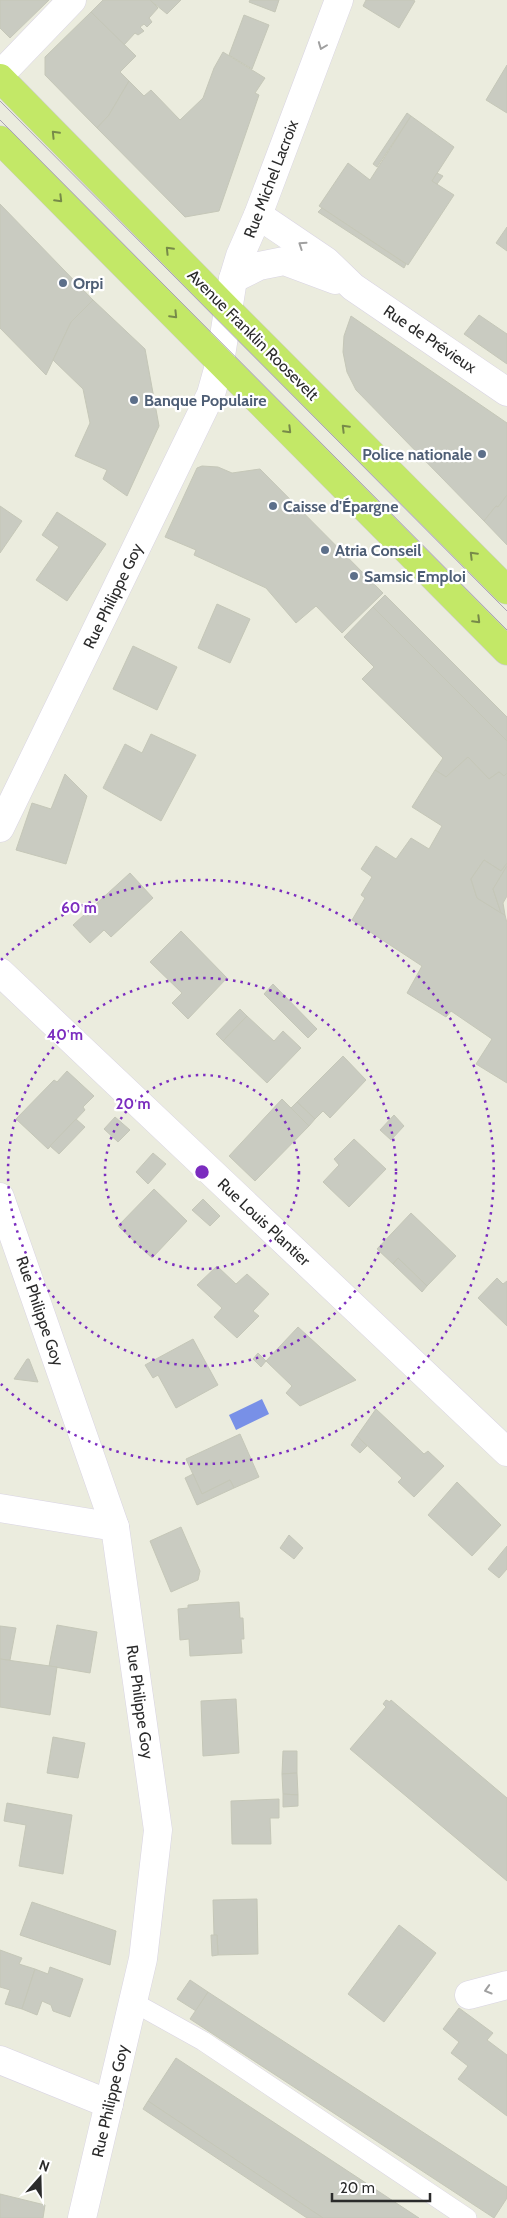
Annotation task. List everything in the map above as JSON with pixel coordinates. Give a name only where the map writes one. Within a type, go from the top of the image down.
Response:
[{"type":"main road","name":"Avenue Franklin Roosevelt","points":[[0,76],[228,310],[507,590]]},
{"type":"main road","points":[[0,140],[507,651]]},
{"type":"street","points":[[0,76],[72,0]]},
{"type":"street","name":"Rue Michel Lacroix","points":[[220,362],[233,279],[240,256],[255,223],[339,0]]},
{"type":"street","name":"Rue de Prévieux","points":[[255,223],[260,244],[268,252],[353,287]]},
{"type":"street","name":"Rue de Prévieux","points":[[255,223],[326,261],[353,287],[507,392]]},
{"type":"street","points":[[233,279],[259,266],[284,260]]},
{"type":"street","name":"Rue Philippe Goy","points":[[0,828],[212,394],[220,362]]},
{"type":"street","name":"Rue Louis Plantier","points":[[0,972],[507,1452]]},
{"type":"street","name":"Rue Philippe Goy","points":[[1,1203],[115,1527],[158,1830],[143,1959],[82,2218]]},
{"type":"street","points":[[0,1508],[115,1527]]},
{"type":"street","points":[[469,1995],[507,1984]]},
{"type":"street","points":[[0,2060],[109,2104]]},
{"type":"lane","points":[[133,2002],[203,2041],[467,2218]]},
{"type":"water","points":[[262,1399],[269,1414],[236,1430],[229,1415]]},
{"type":"building","points":[[0,0],[49,0],[10,38],[0,28]]},
{"type":"building","points":[[103,0],[150,0],[158,8],[149,18],[152,22],[147,27],[144,24],[140,27],[144,31],[138,35],[135,33],[124,45],[91,12]]},
{"type":"building","points":[[150,0],[181,0],[167,14]]},
{"type":"building","points":[[250,0],[279,0],[275,12],[249,2]]},
{"type":"building","points":[[366,0],[415,1],[399,28],[363,6]]},
{"type":"building","points":[[91,12],[136,56],[120,72],[129,81],[109,115],[97,128],[45,75],[45,57]]},
{"type":"building","points":[[244,15],[269,25],[252,69],[229,55]]},
{"type":"building","points":[[223,52],[265,78],[255,93],[259,95],[219,211],[185,217],[97,128],[109,115],[129,81],[144,96],[151,90],[180,120],[203,98],[214,68]]},
{"type":"building","points":[[507,65],[507,113],[486,100]]},
{"type":"building","points":[[407,113],[411,116],[377,167],[373,164]]},
{"type":"building","points":[[411,116],[454,147],[432,181],[454,195],[408,265],[319,206],[348,163],[370,180]]},
{"type":"building","points":[[437,173],[443,176],[437,184],[432,181]]},
{"type":"building","points":[[0,204],[93,300],[71,322],[46,375],[0,328]]},
{"type":"building","points":[[322,208],[406,264],[404,268],[318,212]]},
{"type":"building","points":[[507,227],[507,251],[496,243]]},
{"type":"building","points":[[93,300],[145,349],[159,426],[127,496],[103,479],[107,470],[75,456],[90,423],[83,389],[53,360],[71,322]]},
{"type":"building","points":[[479,315],[507,334],[507,364],[464,334]]},
{"type":"building","points":[[351,316],[507,423],[507,495],[484,521],[356,390],[347,372],[343,352],[344,336]]},
{"type":"building","points":[[202,466],[218,467],[232,473],[260,469],[383,593],[342,633],[316,606],[296,623],[266,588],[194,555],[196,550],[165,537],[197,468]]},
{"type":"building","points":[[507,495],[507,545],[484,521]]},
{"type":"building","points":[[0,506],[22,521],[0,553]]},
{"type":"building","points":[[57,512],[106,544],[67,601],[36,580],[59,547],[42,535]]},
{"type":"building","points":[[385,595],[507,717],[507,741],[373,607]]},
{"type":"building","points":[[217,604],[250,619],[230,663],[198,648]]},
{"type":"building","points":[[373,607],[507,741],[507,773],[504,776],[499,772],[489,779],[468,757],[446,777],[435,770],[443,758],[362,679],[374,667],[344,637]]},
{"type":"building","points":[[133,646],[177,667],[157,710],[113,689]]},
{"type":"building","points":[[151,734],[196,755],[161,821],[103,788],[125,744],[142,753]]},
{"type":"building","points":[[468,757],[489,779],[499,772],[504,776],[507,773],[507,863],[501,871],[484,860],[471,879],[477,898],[505,915],[507,923],[507,1083],[476,1064],[492,1039],[451,1011],[446,1017],[407,993],[422,966],[352,920],[365,898],[361,895],[372,877],[361,869],[376,846],[396,859],[411,838],[429,849],[442,826],[412,807],[435,770],[446,777]]},
{"type":"building","points":[[65,774],[87,796],[66,864],[16,850],[32,803],[51,809]]},
{"type":"building","points":[[484,860],[501,871],[507,863],[493,889],[501,913],[477,898],[471,879]]},
{"type":"building","points":[[507,866],[507,896],[503,903],[505,915],[501,913],[493,889]]},
{"type":"building","points":[[130,873],[153,898],[111,937],[104,930],[90,943],[73,925]]},
{"type":"building","points":[[181,931],[227,978],[188,1019],[172,1003],[182,993],[150,962]]},
{"type":"building","points":[[273,984],[317,1029],[308,1038],[264,994]]},
{"type":"building","points":[[240,1009],[247,1016],[223,1041],[216,1034]]},
{"type":"building","points":[[247,1016],[274,1041],[283,1031],[301,1048],[267,1083],[223,1041]]},
{"type":"building","points":[[343,1056],[366,1080],[330,1118],[323,1111],[315,1119],[297,1102]]},
{"type":"building","points":[[67,1071],[94,1096],[83,1107],[85,1110],[48,1149],[16,1119],[54,1080],[57,1082]]},
{"type":"building","points":[[282,1099],[309,1126],[255,1181],[229,1156]]},
{"type":"building","points":[[297,1102],[315,1119],[309,1126],[291,1108]]},
{"type":"building","points":[[394,1115],[404,1126],[391,1140],[380,1130]]},
{"type":"building","points":[[115,1117],[130,1130],[118,1142],[104,1129]]},
{"type":"building","points":[[76,1119],[85,1127],[59,1154],[50,1146]]},
{"type":"building","points":[[354,1139],[386,1169],[349,1207],[323,1182],[339,1165],[334,1159]]},
{"type":"building","points":[[153,1153],[166,1164],[148,1184],[136,1172]]},
{"type":"building","points":[[154,1189],[187,1221],[152,1258],[118,1226]]},
{"type":"building","points":[[203,1199],[220,1216],[210,1226],[192,1210]]},
{"type":"building","points":[[411,1213],[456,1256],[427,1286],[398,1258],[393,1264],[377,1249]]},
{"type":"building","points":[[398,1258],[427,1286],[422,1292],[393,1264]]},
{"type":"building","points":[[217,1266],[236,1284],[247,1274],[269,1294],[253,1311],[259,1316],[237,1338],[214,1317],[222,1308],[197,1285]]},
{"type":"building","points":[[497,1278],[503,1284],[507,1281],[507,1326],[478,1298]]},
{"type":"building","points":[[298,1327],[356,1380],[300,1406],[286,1393],[292,1386],[266,1361]]},
{"type":"building","points":[[193,1339],[218,1385],[176,1408],[158,1375],[153,1378],[145,1365]]},
{"type":"building","points":[[258,1353],[266,1361],[261,1367],[253,1359]]},
{"type":"building","points":[[27,1359],[29,1359],[38,1382],[14,1379]]},
{"type":"building","points":[[376,1409],[424,1454],[428,1451],[444,1466],[414,1497],[398,1482],[402,1478],[357,1436]]},
{"type":"building","points":[[240,1434],[259,1477],[234,1488],[230,1480],[202,1494],[186,1459]]},
{"type":"building","points":[[357,1436],[367,1446],[360,1453],[351,1445]]},
{"type":"building","points":[[193,1474],[202,1494],[230,1480],[234,1488],[197,1505],[185,1478]]},
{"type":"building","points":[[457,1482],[501,1525],[472,1556],[428,1515]]},
{"type":"building","points":[[181,1527],[200,1571],[198,1580],[171,1592],[150,1541]]},
{"type":"building","points":[[289,1535],[303,1548],[294,1559],[280,1548]]},
{"type":"building","points":[[507,1546],[507,1569],[499,1578],[488,1569]]},
{"type":"building","points":[[239,1602],[240,1618],[243,1618],[244,1639],[241,1639],[242,1653],[190,1656],[189,1639],[180,1640],[178,1609],[188,1608],[188,1605]]},
{"type":"building","points":[[57,1625],[97,1632],[90,1673],[49,1666]]},
{"type":"building","points":[[0,1626],[16,1628],[10,1660],[0,1659]]},
{"type":"building","points":[[0,1659],[57,1667],[50,1715],[0,1707]]},
{"type":"building","points":[[236,1699],[239,1753],[203,1756],[201,1701]]},
{"type":"building","points":[[386,1700],[390,1702],[391,1700],[507,1798],[507,1881],[350,1749],[386,1707],[383,1704]]},
{"type":"building","points":[[53,1737],[85,1743],[78,1778],[47,1773]]},
{"type":"building","points":[[283,1751],[297,1751],[297,1773],[282,1774]]},
{"type":"building","points":[[297,1773],[298,1795],[283,1794],[282,1774]]},
{"type":"building","points":[[283,1794],[298,1795],[298,1806],[283,1807]]},
{"type":"building","points":[[279,1799],[279,1818],[270,1818],[271,1844],[232,1844],[231,1801]]},
{"type":"building","points":[[7,1803],[72,1815],[63,1874],[19,1866],[26,1825],[4,1821]]},
{"type":"building","points":[[257,1899],[258,1954],[218,1955],[217,1935],[214,1935],[213,1900]]},
{"type":"building","points":[[32,1902],[116,1931],[110,1965],[20,1935]]},
{"type":"building","points":[[399,1925],[436,1953],[384,2022],[348,1994]]},
{"type":"building","points":[[211,1935],[217,1935],[218,1955],[212,1956]]},
{"type":"building","points":[[0,1950],[22,1958],[19,1964],[35,1969],[22,2009],[5,2004],[10,1990],[0,1987]]},
{"type":"building","points":[[50,1967],[83,1979],[70,2017],[53,2011],[51,2005],[42,2001],[37,2015],[22,2009],[35,1969],[48,1974]]},
{"type":"building","points":[[190,1980],[208,1992],[196,2011],[177,1999]]},
{"type":"building","points":[[208,1992],[507,2187],[507,2198],[494,2218],[190,2019]]},
{"type":"building","points":[[459,2008],[493,2033],[487,2040],[507,2055],[507,2116],[458,2079],[468,2066],[451,2053],[459,2042],[443,2029]]},
{"type":"building","points":[[176,2058],[419,2218],[323,2218],[148,2101]]},
{"type":"building","points":[[148,2101],[323,2218],[307,2218],[143,2109]]},
{"type":"building","points":[[0,2194],[45,2205],[43,2218],[0,2218]]},
{"type":"tram line","points":[[0,101],[507,611]]},
{"type":"tram line","points":[[0,120],[507,630]]},
{"type":"place","name":"Orpi","points":[[63,283]]},
{"type":"place","name":"Banque Populaire","points":[[134,400]]},
{"type":"place","name":"Police nationale","points":[[482,454]]},
{"type":"place","name":"Caisse d'Épargne","points":[[273,506]]},
{"type":"place","name":"Atria Conseil","points":[[325,550]]},
{"type":"place","name":"Samsic Emploi","points":[[354,576]]}]
